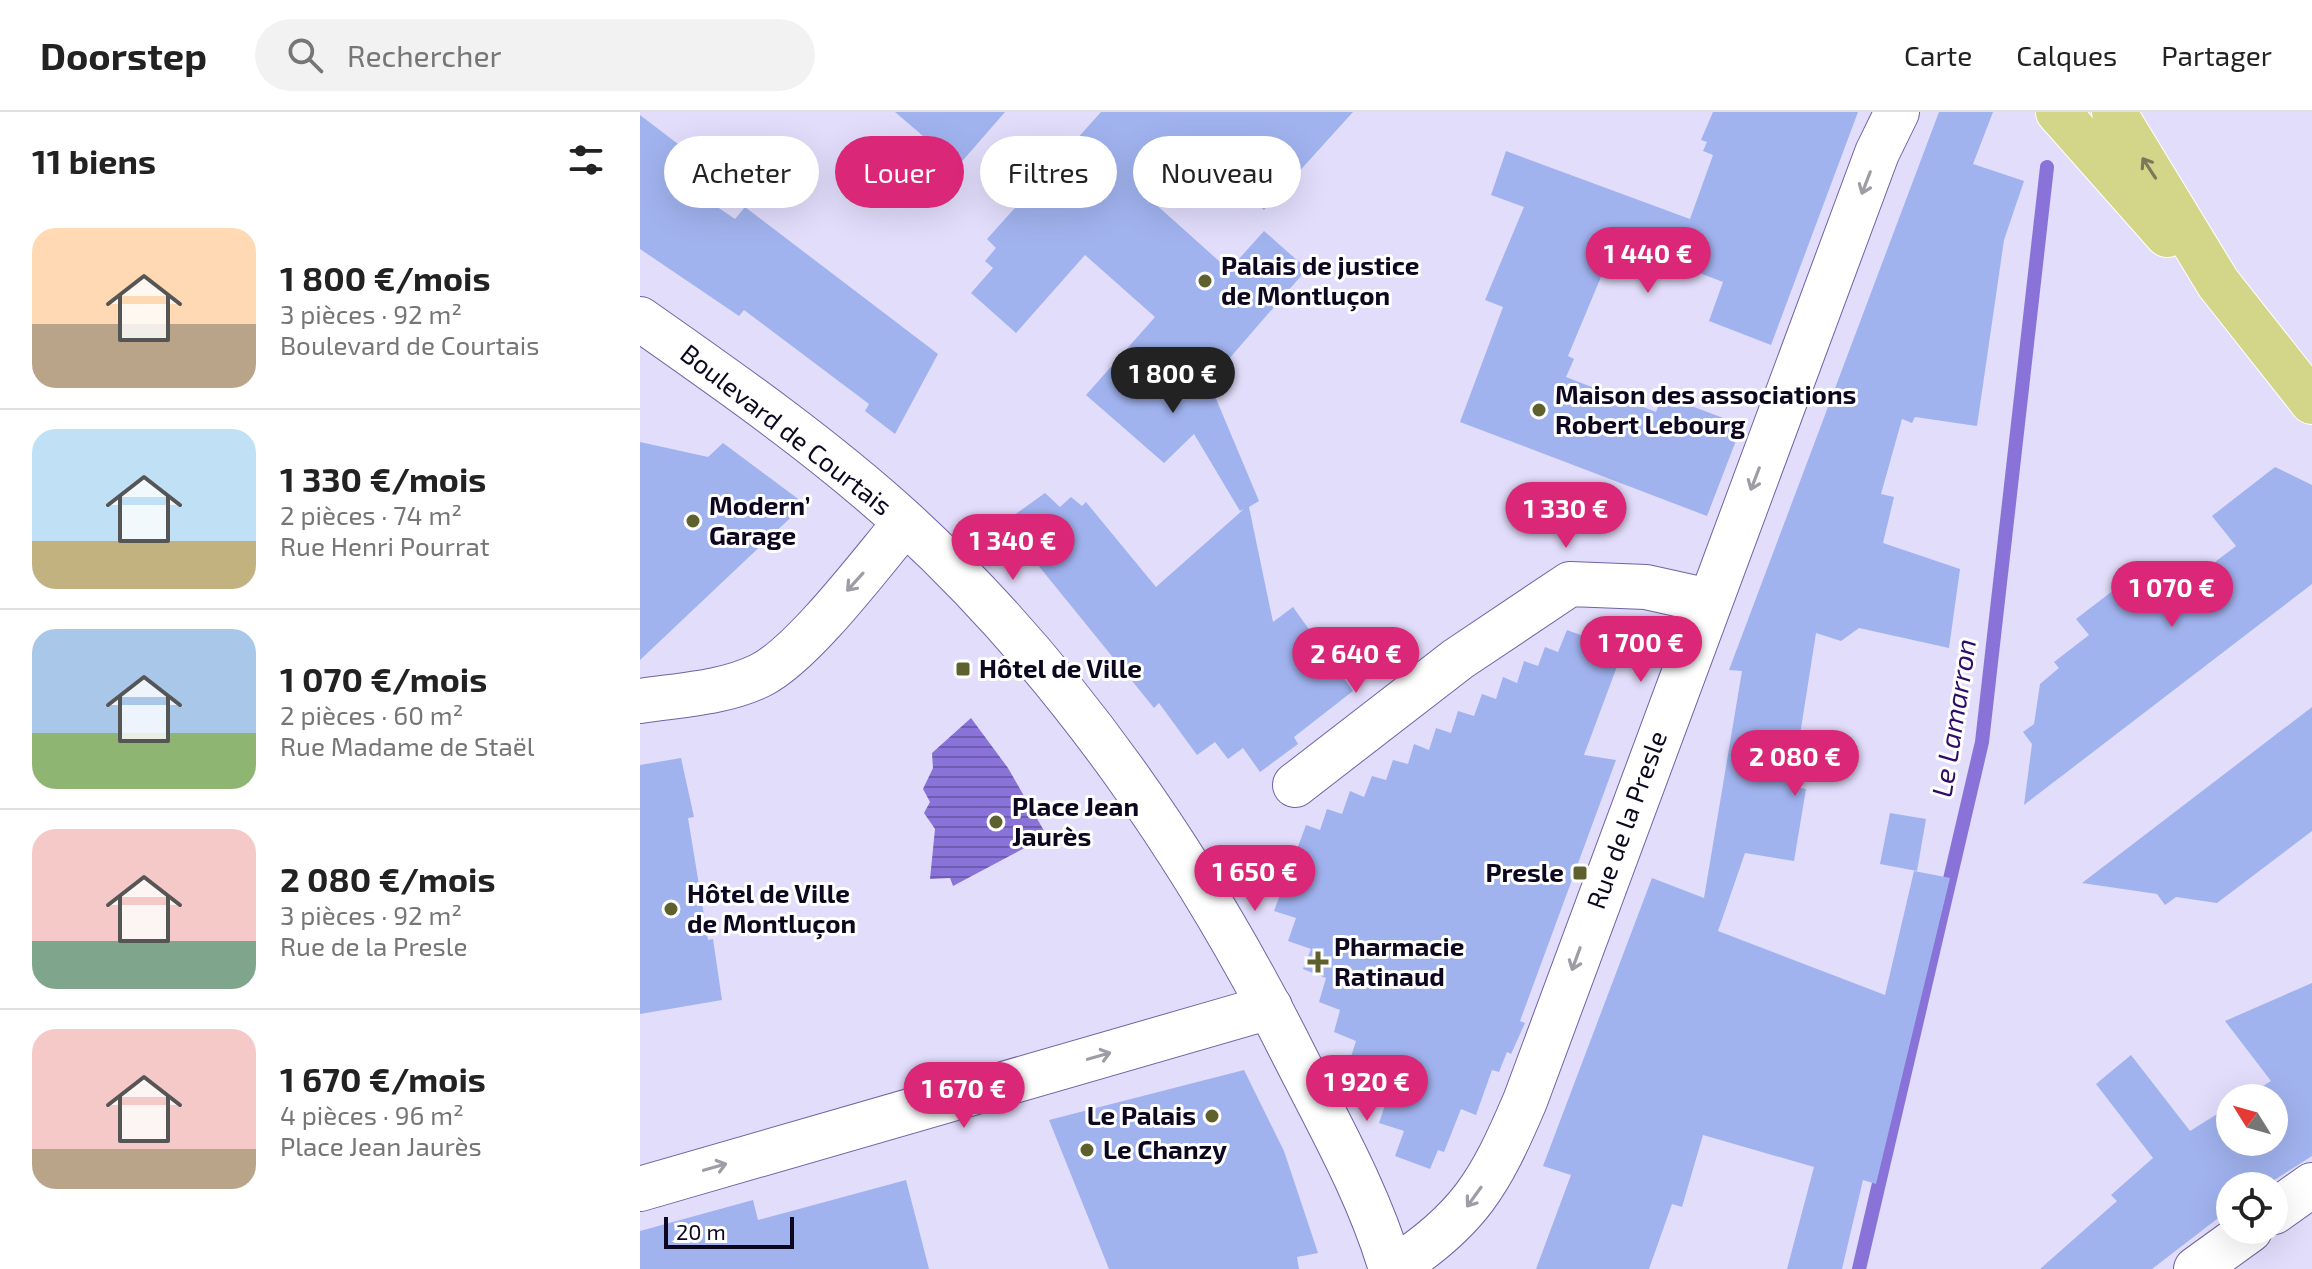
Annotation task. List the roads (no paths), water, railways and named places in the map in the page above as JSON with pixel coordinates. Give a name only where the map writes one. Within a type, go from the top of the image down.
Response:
[{"type":"main road","name":"Rue de la Presle","points":[[1392,1269],[1437,1241],[1454,1224],[1500,1159],[1525,1101],[1872,168],[1897,112]]},
{"type":"main road","points":[[2058,112],[2168,236],[2218,283]]},
{"type":"main road","points":[[2114,112],[2218,283],[2312,402]]},
{"type":"main road","name":"Boulevard de Courtais","points":[[640,319],[848,473],[905,523],[983,599],[1085,721],[1186,867],[1270,1007],[1343,1152],[1392,1269]]},
{"type":"main road","points":[[640,701],[727,687],[762,675],[791,653],[905,523]]},
{"type":"main road","points":[[1295,785],[1458,659],[1570,584],[1646,587],[1709,601]]},
{"type":"main road","points":[[640,1189],[1270,1007]]},
{"type":"main road","points":[[2288,1202],[2312,1185]]},
{"type":"main road","points":[[2196,1269],[2231,1244]]},
{"type":"waterway","name":"Le Lamarron","points":[[1859,1269],[1982,742],[2047,167]]},
{"type":"place","name":"Palais de justice de Montluçon","points":[[1205,281]]},
{"type":"place","name":"Maison des associations Robert Lebourg","points":[[1539,410]]},
{"type":"place","name":"Modern’ Garage","points":[[693,521]]},
{"type":"place","name":"Hôtel de Ville","points":[[963,669]]},
{"type":"place","name":"Place Jean Jaurès","points":[[996,822]]},
{"type":"place","name":"Presle","points":[[1580,873]]},
{"type":"place","name":"Hôtel de Ville de Montluçon","points":[[671,909]]},
{"type":"place","name":"Pharmacie Ratinaud","points":[[1318,962]]},
{"type":"place","name":"Le Palais","points":[[1212,1116]]},
{"type":"place","name":"Le Chanzy","points":[[1087,1150]]}]
